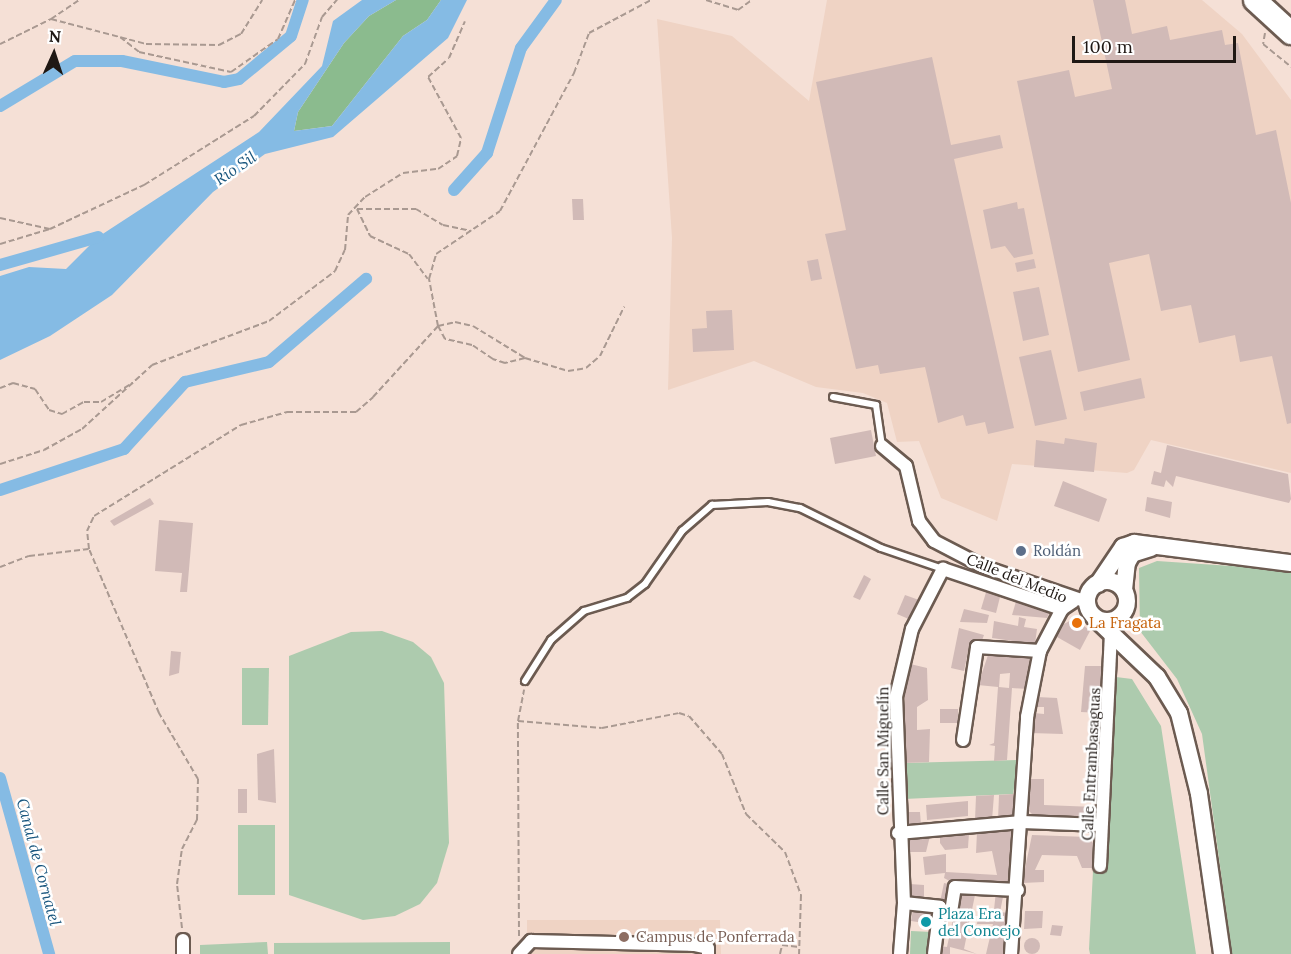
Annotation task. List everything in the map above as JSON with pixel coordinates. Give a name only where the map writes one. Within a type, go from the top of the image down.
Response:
[{"type":"highway","points":[[1254,0],[1283,25]]},
{"type":"street","name":"Calle del Medio","points":[[882,446],[906,466],[919,521],[934,541],[982,566],[1085,607],[1127,645],[1167,692],[1187,743],[1222,954]]},
{"type":"street","points":[[1085,607],[1123,547],[1161,546],[1291,563]]},
{"type":"street","points":[[1114,664],[1127,645],[1123,614],[1124,590],[1132,554],[1161,546]]},
{"type":"street","points":[[943,569],[1062,609],[1085,607],[1111,621],[1123,614]]},
{"type":"street","name":"Calle San Miguelín","points":[[904,903],[898,833],[899,670],[912,629],[943,569]]},
{"type":"street","points":[[1098,584],[1114,582],[1124,590]]},
{"type":"street","name":"Calle del Medio","points":[[1011,954],[1018,890],[1027,717],[1040,651],[1062,609]]},
{"type":"street","name":"Calle Entrambasaguas","points":[[1100,866],[1101,825],[1114,664],[1127,645]]},
{"type":"street","points":[[963,741],[977,647],[1040,651]]},
{"type":"street","points":[[898,833],[1022,822],[1101,825]]},
{"type":"street","points":[[900,954],[904,903],[951,912],[955,887],[1018,890]]},
{"type":"street","points":[[934,954],[940,911]]},
{"type":"street","points":[[183,940],[183,954]]},
{"type":"street","points":[[520,951],[531,941],[694,945],[708,948],[708,954]]},
{"type":"lane","name":"Calle del Medio","points":[[833,397],[876,405],[882,446]]},
{"type":"lane","points":[[525,681],[550,640],[584,611],[627,598],[645,584],[682,531],[712,505],[785,504],[943,569]]},
{"type":"path","points":[[0,44],[51,20],[79,0]]},
{"type":"path","points":[[51,20],[146,44],[219,45],[241,34],[262,0]]},
{"type":"path","points":[[118,36],[139,52],[231,72],[278,39],[295,0]]},
{"type":"path","points":[[0,244],[50,229],[144,184],[254,116],[305,64],[322,17],[337,0]]},
{"type":"path","points":[[525,357],[505,363],[493,360],[472,345],[445,339],[438,326],[429,279],[436,254],[500,211],[574,73],[588,33],[651,0]]},
{"type":"path","points":[[706,0],[738,10],[752,0]]},
{"type":"path","points":[[0,464],[44,450],[82,429],[152,366],[269,321],[310,292],[340,262],[348,215],[357,209],[365,197],[403,173],[438,169],[457,156],[461,138],[429,77],[449,58],[465,21]]},
{"type":"path","points":[[1283,25],[1263,44],[1291,67]]},
{"type":"path","points":[[357,209],[416,209],[443,225],[472,231]]},
{"type":"path","points":[[357,209],[370,236],[409,254],[429,279]]},
{"type":"path","points":[[0,218],[50,229]]},
{"type":"path","points":[[183,940],[177,884],[182,849],[196,820],[198,780],[159,714],[88,549],[87,531],[94,516],[241,425],[287,412],[356,412],[438,326],[455,322],[473,326],[525,357],[568,371],[586,368],[613,340],[624,307]]},
{"type":"path","points":[[0,388],[13,383],[35,389],[49,410],[62,414],[84,402],[101,402],[135,382]]},
{"type":"path","points":[[0,567],[29,556],[88,549]]},
{"type":"path","points":[[520,951],[518,721],[525,681]]},
{"type":"path","points":[[518,721],[602,728],[679,713],[689,716],[722,754],[746,814],[785,852],[801,895],[800,954]]},
{"type":"path","points":[[780,954],[782,945],[799,947]]},
{"type":"shaded area","name":"Roldán","points":[[827,0],[1202,0],[1242,34],[1291,100],[1291,473],[1151,440],[1134,470],[1127,473],[1012,464],[997,521],[941,498],[919,441],[897,442],[887,403],[863,393],[816,387],[754,361],[668,390],[672,238],[657,19],[732,36],[809,101]]},
{"type":"shaded area","name":"Campus de Ponferrada","points":[[527,920],[720,920],[721,954],[527,954]]},
{"type":"green space","points":[[396,0],[441,0],[427,20],[403,36],[332,126],[294,131],[298,112],[344,43],[369,16]]},
{"type":"green space","points":[[1157,561],[1291,570],[1291,954],[1232,954],[1202,734],[1177,679],[1140,631],[1139,568]]},
{"type":"green space","points":[[382,631],[413,642],[431,657],[444,683],[449,843],[437,883],[420,904],[395,916],[363,920],[289,895],[289,656],[351,632]]},
{"type":"green space","points":[[242,668],[269,668],[268,725],[242,725]]},
{"type":"green space","points":[[1116,677],[1132,679],[1161,726],[1196,954],[1090,954],[1093,871],[1106,870]]},
{"type":"green space","points":[[1019,760],[1013,794],[904,799],[903,763]]},
{"type":"green space","points":[[238,825],[275,825],[275,895],[238,895]]},
{"type":"green space","points":[[911,931],[932,932],[930,954],[910,954]]},
{"type":"green space","points":[[267,942],[268,954],[200,954],[200,945]]},
{"type":"green space","points":[[450,942],[450,954],[274,954],[274,943]]},
{"type":"water","name":"Río Sil","points":[[362,0],[396,0],[369,16],[344,43],[298,112],[294,131],[332,126],[403,36],[427,20],[441,0],[467,0],[448,38],[333,137],[265,154],[213,192],[112,295],[50,336],[0,360],[0,276],[29,267],[66,269],[98,237],[259,132],[322,66],[333,21]]},
{"type":"building","points":[[1093,0],[1125,0],[1132,34],[1167,26],[1170,40],[1222,30],[1225,45],[1238,43],[1256,135],[1276,130],[1291,203],[1291,423],[1287,424],[1272,356],[1240,362],[1235,335],[1199,343],[1191,305],[1161,311],[1149,254],[1109,263],[1130,360],[1078,372],[1017,81],[1069,70],[1075,97],[1112,89]]},
{"type":"building","points":[[932,57],[951,145],[1000,135],[1003,148],[954,159],[1014,428],[988,434],[985,422],[966,426],[963,415],[938,423],[925,367],[880,374],[878,365],[856,369],[825,234],[846,230],[816,82]]},
{"type":"building","points":[[572,199],[583,199],[584,220],[573,220]]},
{"type":"building","points":[[1017,202],[1018,209],[1024,208],[1033,254],[1014,258],[1005,246],[991,249],[983,210]]},
{"type":"building","points":[[818,259],[822,279],[811,281],[807,261]]},
{"type":"building","points":[[1034,259],[1036,268],[1017,272],[1015,263]]},
{"type":"building","points":[[1039,287],[1049,335],[1023,341],[1013,292]]},
{"type":"building","points":[[732,310],[734,350],[693,352],[692,329],[707,328],[706,311]]},
{"type":"building","points":[[1051,350],[1067,419],[1035,426],[1019,357]]},
{"type":"building","points":[[1141,378],[1145,398],[1084,411],[1080,392]]},
{"type":"building","points":[[871,430],[876,456],[835,464],[830,438]]},
{"type":"building","points":[[1065,438],[1097,443],[1094,472],[1034,467],[1036,440],[1064,444]]},
{"type":"building","points":[[1167,445],[1288,474],[1291,499],[1289,503],[1176,476],[1173,487],[1166,480],[1164,487],[1151,484],[1154,471],[1161,473]]},
{"type":"building","points":[[1063,481],[1107,499],[1099,522],[1054,506]]},
{"type":"building","points":[[1147,497],[1172,502],[1170,518],[1145,511]]},
{"type":"building","points":[[150,498],[154,504],[114,526],[110,521]]},
{"type":"building","points":[[159,520],[193,523],[187,592],[180,592],[182,573],[155,571]]},
{"type":"building","points":[[864,575],[871,579],[860,600],[853,597]]},
{"type":"building","points":[[987,589],[1001,593],[996,613],[981,609]]},
{"type":"building","points":[[905,595],[919,600],[911,620],[897,614]]},
{"type":"building","points":[[1017,598],[1051,609],[1047,618],[1012,615]]},
{"type":"building","points":[[964,609],[989,615],[987,623],[960,622]]},
{"type":"building","points":[[1019,617],[1026,619],[1024,627],[1037,629],[1035,644],[992,638],[994,621],[1018,626]]},
{"type":"building","points":[[1075,618],[1090,631],[1080,650],[1057,637],[1064,624]]},
{"type":"building","points":[[959,628],[984,635],[981,643],[969,647],[964,671],[951,668]]},
{"type":"building","points":[[171,651],[181,652],[179,673],[169,676]]},
{"type":"building","points":[[989,652],[1027,655],[1031,660],[1027,689],[1012,688],[1007,760],[994,761],[995,746],[989,745],[994,743],[998,687],[978,685]],"holes":[[[1010,673],[1009,688],[999,687],[1000,674]]]},
{"type":"building","points":[[906,663],[927,668],[928,700],[917,707],[917,730],[930,729],[929,762],[903,763]]},
{"type":"building","points":[[1085,666],[1104,666],[1101,713],[1081,712]]},
{"type":"building","points":[[1037,697],[1057,698],[1063,734],[1030,733],[1034,713],[1044,714],[1044,707],[1036,707]]},
{"type":"building","points":[[940,709],[958,709],[958,723],[940,723]]},
{"type":"building","points":[[274,749],[276,803],[258,800],[257,754]]},
{"type":"building","points":[[1031,779],[1044,779],[1044,805],[1095,807],[1094,813],[1089,819],[1034,816],[1029,811]]},
{"type":"building","points":[[238,789],[247,789],[247,813],[238,813]]},
{"type":"building","points":[[1013,794],[1013,819],[998,820],[999,795]]},
{"type":"building","points":[[994,795],[992,820],[975,820],[976,796]]},
{"type":"building","points":[[968,801],[968,816],[927,820],[926,805]]},
{"type":"building","points":[[903,812],[920,812],[921,826],[903,827]]},
{"type":"building","points":[[1009,829],[1014,833],[1011,884],[955,884],[944,878],[945,873],[925,875],[923,857],[946,854],[946,872],[997,875],[992,851],[976,853],[977,832]]},
{"type":"building","points":[[969,833],[968,848],[945,850],[940,843],[940,835]]},
{"type":"building","points":[[1032,835],[1088,837],[1093,843],[1092,868],[1082,868],[1077,856],[1042,855],[1035,870],[1044,870],[1044,882],[1022,883]]},
{"type":"building","points":[[930,836],[926,852],[909,852],[908,838]]},
{"type":"building","points":[[944,883],[953,885],[951,905],[940,902]]},
{"type":"building","points":[[910,884],[924,885],[924,898],[909,897]]},
{"type":"building","points":[[996,891],[1004,892],[1000,912],[1009,913],[1005,954],[986,954],[993,924],[977,924],[978,914],[993,919]]},
{"type":"building","points":[[958,895],[975,895],[964,949],[977,954],[950,947],[950,954],[939,954],[939,946],[947,947]]},
{"type":"building","points":[[913,910],[933,913],[931,924],[911,921]]},
{"type":"building","points":[[1025,911],[1043,911],[1042,928],[1024,929]]},
{"type":"building","points":[[1052,925],[1063,926],[1061,936],[1050,935]]},
{"type":"building","points":[[1032,938],[1038,940],[1040,946],[1038,952],[1032,954],[1026,952],[1024,946],[1026,940]]},
{"type":"waterway","points":[[0,106],[75,61],[122,61],[224,82],[239,79],[291,36],[303,0]]},
{"type":"waterway","name":"Canal de Cornatel","points":[[454,190],[487,153],[521,48],[556,0]]},
{"type":"waterway","points":[[0,265],[98,237]]},
{"type":"waterway","name":"Canal de Cornatel","points":[[0,490],[124,449],[185,382],[269,362],[366,279]]},
{"type":"waterway","name":"Canal de Cornatel","points":[[0,778],[49,954]]},
{"type":"place","name":"Roldán","points":[[1021,551]]},
{"type":"place","name":"La Fragata","points":[[1077,623]]},
{"type":"place","name":"Plaza Era del Concejo","points":[[926,922]]},
{"type":"place","name":"Campus de Ponferrada","points":[[624,937]]}]
